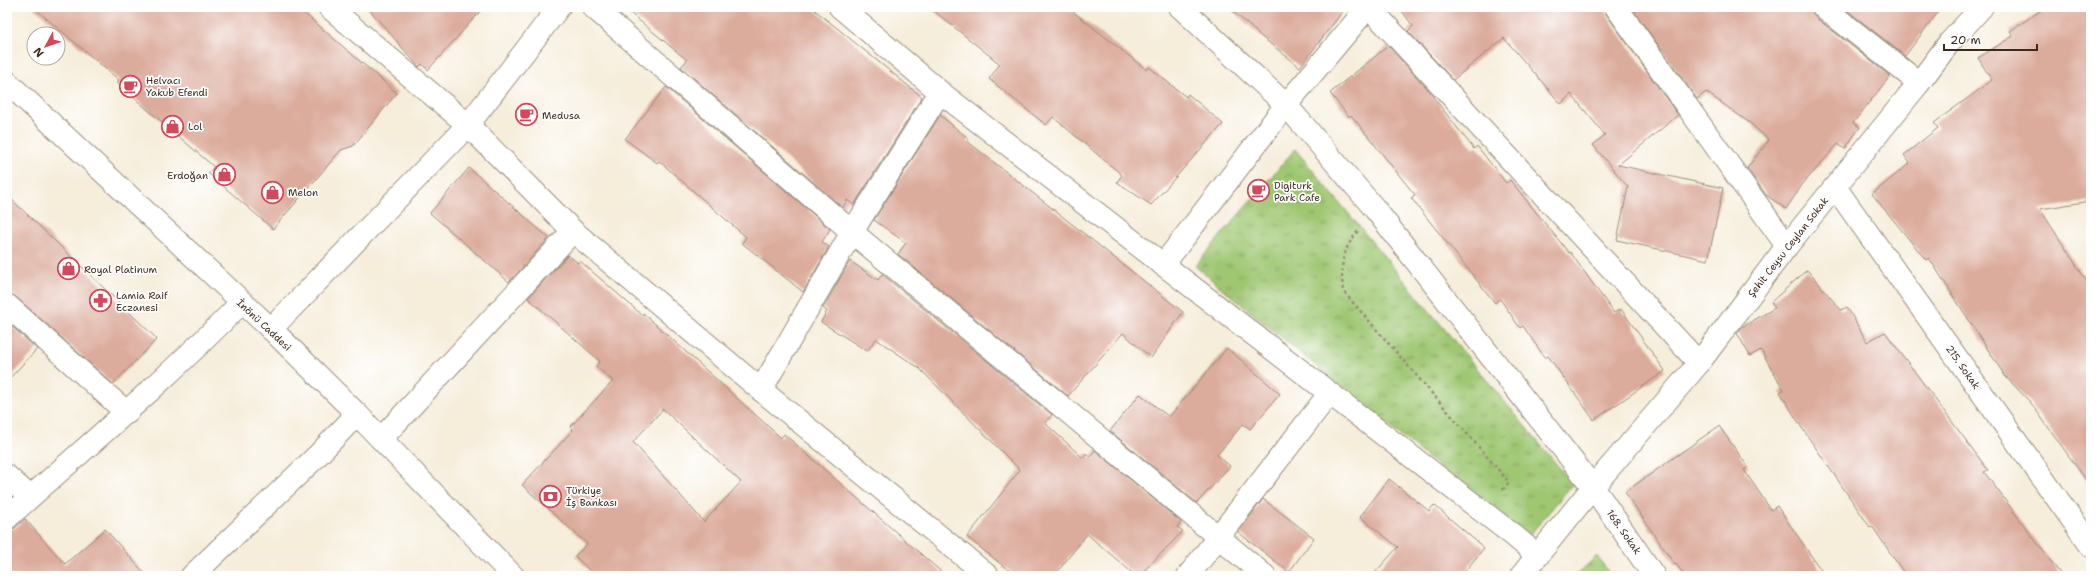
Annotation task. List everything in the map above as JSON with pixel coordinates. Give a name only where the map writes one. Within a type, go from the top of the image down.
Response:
[{"type":"street","points":[[329,7],[468,125],[573,231],[761,390],[988,576]]},
{"type":"street","points":[[271,330],[468,125],[559,7]]},
{"type":"street","points":[[594,7],[852,232],[1265,576]]},
{"type":"street","points":[[840,7],[940,92],[1538,556]]},
{"type":"street","name":"168. Sokak","points":[[1180,7],[1286,105],[1375,209],[1593,487],[1654,576]]},
{"type":"street","points":[[1163,265],[1286,105],[1369,7],[1699,363]]},
{"type":"street","points":[[1616,7],[1787,246]]},
{"type":"street","points":[[1823,7],[1919,83]]},
{"type":"street","name":"Şehit Ceysu Ceylan Sokak","points":[[1521,576],[1593,487],[1699,363],[1787,246],[1919,83],[1949,43],[1982,7]]},
{"type":"street","name":"İnönü Caddesi","points":[[7,82],[271,330],[357,414],[513,576]]},
{"type":"street","points":[[761,390],[852,232],[940,92]]},
{"type":"street","name":"215. Sokak","points":[[1835,187],[2091,546]]},
{"type":"street","points":[[381,439],[573,231]]},
{"type":"street","points":[[7,518],[127,413],[203,342],[241,303]]},
{"type":"street","points":[[7,305],[127,413]]},
{"type":"street","points":[[1188,576],[1329,394]]},
{"type":"street","points":[[192,576],[317,456],[357,414]]},
{"type":"street","points":[[7,476],[30,497]]},
{"type":"path","points":[[1375,209],[1348,243],[1341,263],[1343,291],[1509,482],[1484,513]]},
{"type":"green space","points":[[1295,149],[1573,484],[1526,539],[1195,266]]},
{"type":"green space","points":[[1597,556],[1611,576],[1575,576]]},
{"type":"building","points":[[33,7],[297,7],[397,93],[353,146],[341,150],[273,229],[208,173],[214,167],[117,83],[119,80],[66,35],[66,26],[55,26]]},
{"type":"building","points":[[367,7],[484,7],[428,70],[422,64],[419,67]]},
{"type":"building","points":[[623,7],[811,7],[922,97],[854,205],[847,200],[843,208],[681,67],[687,60]]},
{"type":"building","points":[[929,7],[1067,7],[1147,70],[1149,67],[1186,97],[1188,94],[1223,124],[1151,205],[1117,182],[1122,175],[1053,117],[1046,125],[989,79],[1000,64]]},
{"type":"building","points":[[1228,7],[1346,7],[1300,67],[1263,38]]},
{"type":"building","points":[[1399,7],[1604,7],[1606,14],[1678,115],[1618,165],[1723,188],[1708,260],[1617,240],[1628,187],[1593,145],[1605,135],[1571,94],[1561,104],[1504,38],[1453,80],[1408,31],[1413,26]]},
{"type":"building","points":[[1631,7],[1811,7],[1815,17],[1890,76],[1853,123],[1860,127],[1845,149],[1838,144],[1802,185],[1786,209],[1766,195],[1747,168],[1769,140],[1750,123],[1706,92],[1697,99]]},
{"type":"building","points":[[1843,7],[1942,7],[1905,56]]},
{"type":"building","points":[[2046,7],[2091,7],[2091,201],[2040,209],[2091,288],[2091,487],[2031,403],[2005,376],[1929,258],[1926,260],[1872,194],[1910,163],[1904,155],[1938,128],[1934,123],[1992,80],[1978,58],[2013,36],[2010,31]]},
{"type":"building","points":[[1388,46],[1434,96],[1433,97],[1474,149],[1477,146],[1506,183],[1510,180],[1569,253],[1570,252],[1614,313],[1621,309],[1665,371],[1594,420],[1548,356],[1545,358],[1523,326],[1520,328],[1500,299],[1495,303],[1411,198],[1415,195],[1351,115],[1349,117],[1330,93]]},
{"type":"building","points":[[666,87],[830,229],[822,242],[829,247],[803,292],[742,243],[746,237],[659,161],[657,163],[625,139]]},
{"type":"building","points":[[940,115],[969,139],[967,141],[1183,312],[1151,358],[1123,333],[1068,396],[898,254],[906,243],[874,220]]},
{"type":"building","points":[[469,168],[549,238],[509,282],[430,213]]},
{"type":"building","points":[[7,195],[157,339],[113,384],[15,296],[7,293]]},
{"type":"building","points":[[568,255],[578,263],[580,261],[642,315],[643,313],[781,438],[784,434],[946,576],[595,576],[575,556],[587,544],[522,485],[573,430],[570,427],[613,381],[596,366],[600,361],[528,298]],"holes":[[[663,409],[741,482],[704,522],[633,442]]]},
{"type":"building","points":[[850,261],[878,280],[882,274],[1052,415],[1045,423],[1083,458],[1086,453],[1090,457],[1095,450],[1181,522],[1177,527],[1183,531],[1139,576],[1136,576],[1087,534],[1054,576],[1016,576],[967,537],[1020,470],[919,368],[876,339],[867,351],[821,322],[827,311],[823,308]]},
{"type":"building","points":[[1807,270],[1841,310],[1847,307],[1867,342],[1885,332],[1988,470],[1984,472],[2062,576],[1906,576],[1872,526],[1870,527],[1800,425],[1780,392],[1784,390],[1761,350],[1750,356],[1737,333],[1742,327],[1775,308],[1771,302]]},
{"type":"building","points":[[7,322],[37,349],[7,381]]},
{"type":"building","points":[[1227,348],[1280,394],[1250,429],[1243,424],[1217,455],[1230,466],[1197,503],[1110,431],[1140,394],[1169,417]]},
{"type":"building","points":[[1719,426],[1748,467],[1744,470],[1771,510],[1777,506],[1825,576],[1685,576],[1676,564],[1675,565],[1625,492]]},
{"type":"building","points":[[1389,479],[1429,511],[1434,505],[1484,548],[1461,576],[1372,576],[1398,547],[1360,517]]},
{"type":"building","points":[[1263,499],[1314,538],[1289,572],[1238,532]]},
{"type":"building","points":[[25,519],[65,564],[105,529],[147,576],[7,576],[7,530],[15,528]]},
{"type":"place","name":"Helvacı Yakub Efendi","points":[[131,86]]},
{"type":"place","name":"Medusa","points":[[526,115]]},
{"type":"place","name":"Lol","points":[[173,126]]},
{"type":"place","name":"Erdoğan","points":[[224,175]]},
{"type":"place","name":"Digiturk Park Cafe","points":[[1258,191]]},
{"type":"place","name":"Melon","points":[[272,192]]},
{"type":"place","name":"Royal Platinum","points":[[68,269]]},
{"type":"place","name":"Lamia Raif Eczanesi","points":[[101,301]]},
{"type":"place","name":"Türkiye İş Bankası","points":[[550,496]]}]
